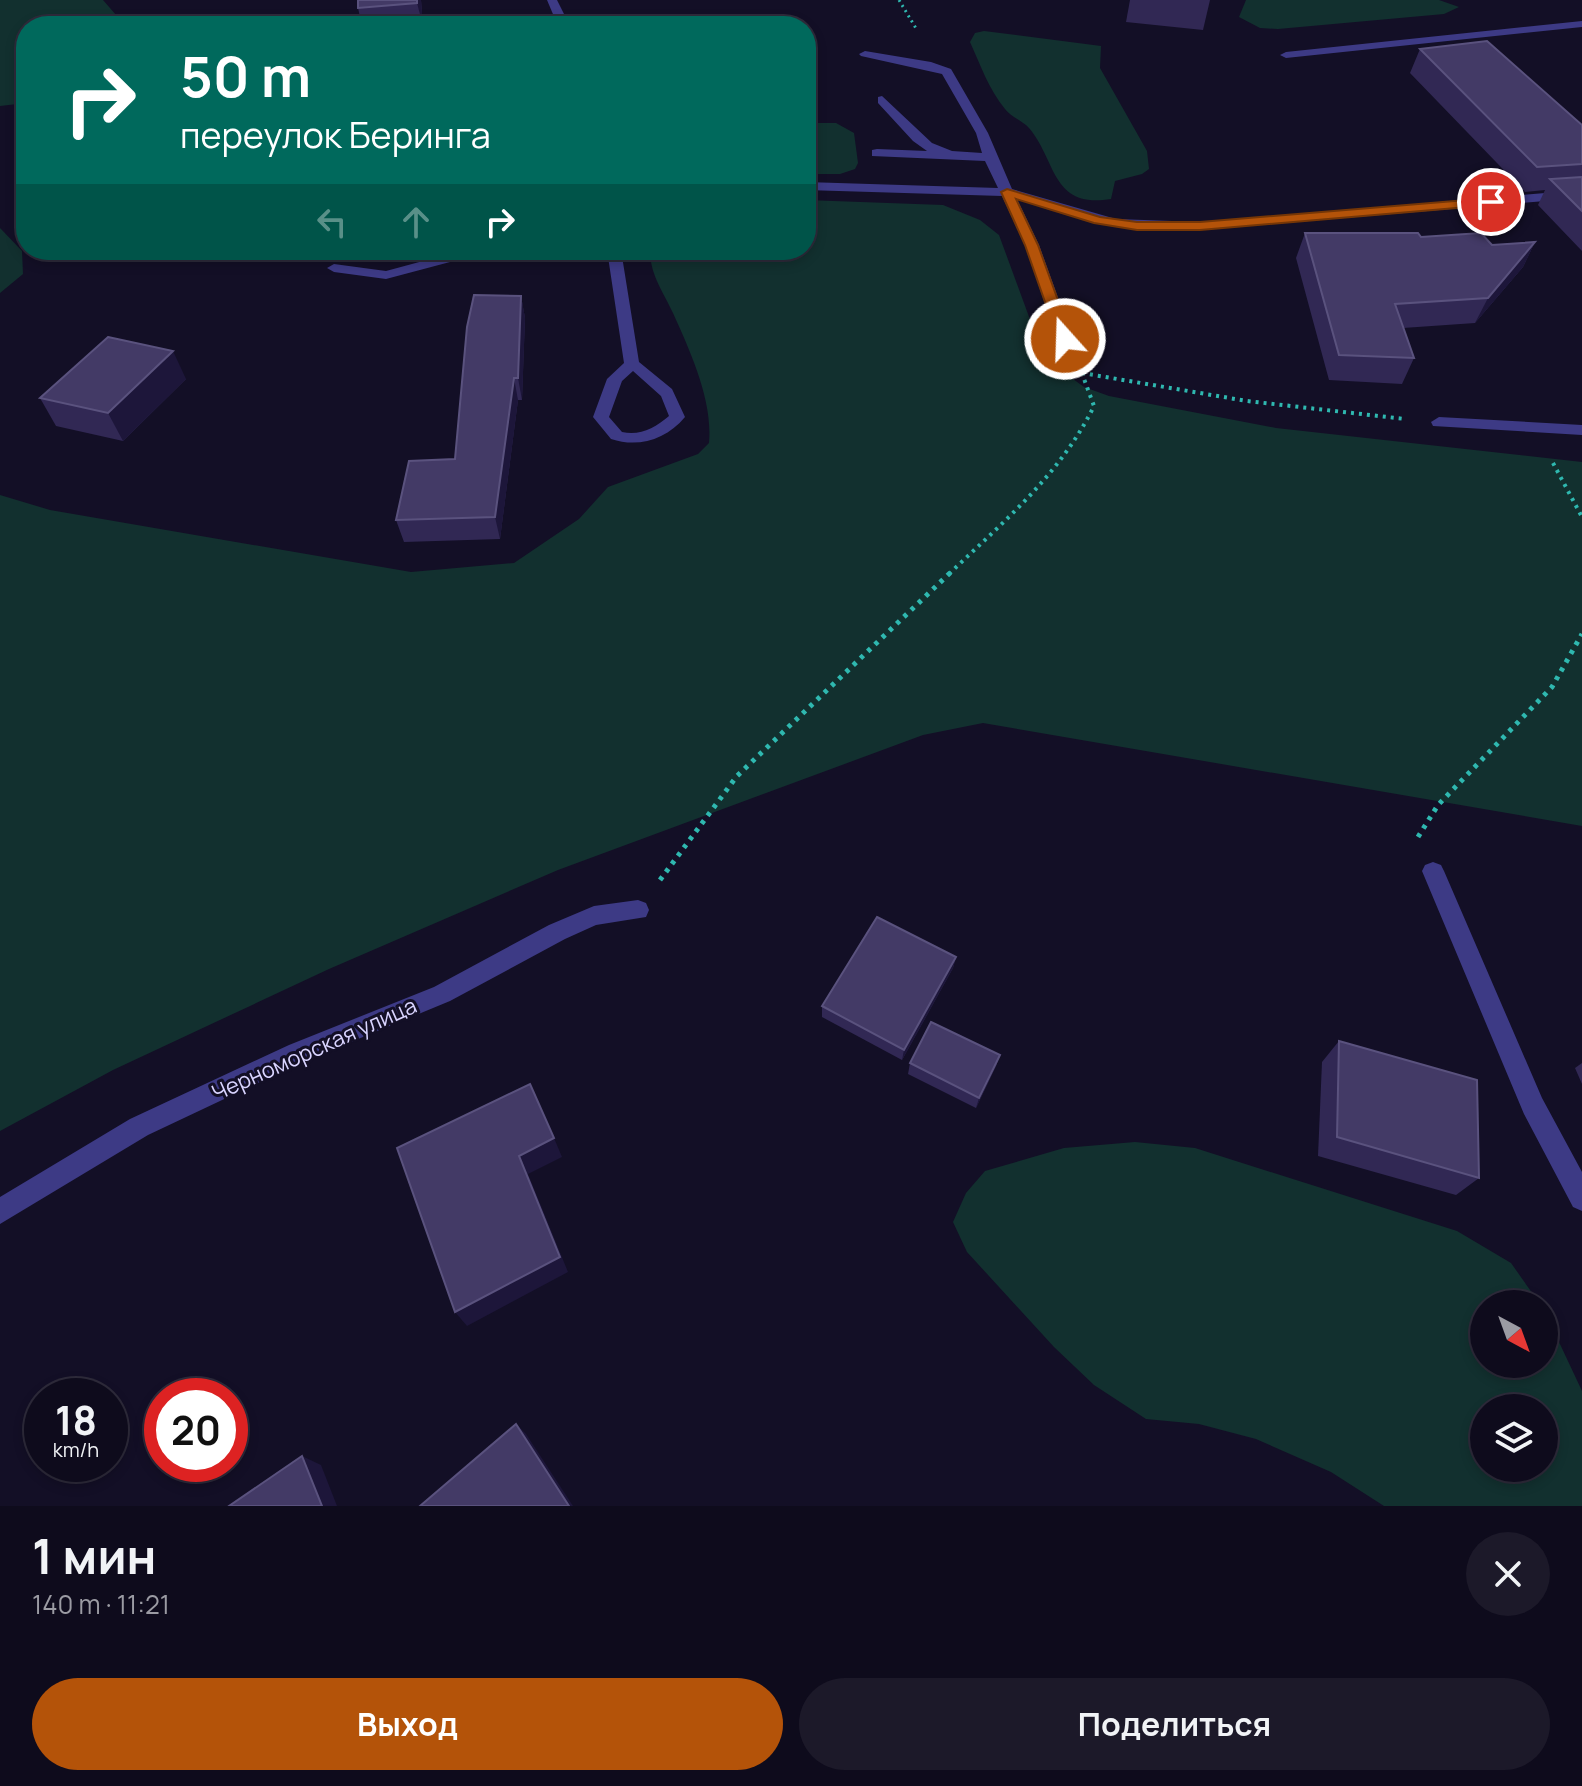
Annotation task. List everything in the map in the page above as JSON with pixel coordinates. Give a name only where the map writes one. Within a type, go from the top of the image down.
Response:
[{"type":"lane","points":[[1286,55],[1582,24]]},
{"type":"lane","points":[[865,54],[931,66],[947,72],[982,133],[990,157],[1032,245],[1065,339]]},
{"type":"lane","points":[[882,100],[926,147],[940,155]]},
{"type":"lane","points":[[877,153],[990,157]]},
{"type":"lane","points":[[816,186],[1007,192],[1098,220],[1137,226],[1200,226],[1582,194]]},
{"type":"lane","points":[[334,268],[386,275],[442,260]]},
{"type":"lane","points":[[616,260],[632,364],[664,388],[675,402],[677,417],[654,436],[617,437],[608,430],[601,417],[615,379],[632,364]]},
{"type":"lane","points":[[1439,422],[1582,430]]},
{"type":"lane","points":[[1433,871],[1533,1106],[1582,1198]]},
{"type":"lane","name":"Черноморская улица","points":[[0,1211],[139,1127],[297,1053],[442,994],[557,932],[594,916],[638,910]]},
{"type":"path","points":[[638,910],[737,776],[1036,491],[1077,441],[1094,406],[1065,339]]},
{"type":"path","points":[[1082,373],[1247,401],[1439,422]]},
{"type":"path","points":[[1533,426],[1582,517]]},
{"type":"path","points":[[1433,871],[1413,850],[1421,829],[1454,786],[1546,697],[1574,655],[1582,634]]},
{"type":"green space","points":[[0,0],[103,0],[118,16],[16,16],[16,104],[0,106]]},
{"type":"green space","points":[[1246,0],[1439,0],[1459,7],[1444,14],[1278,29],[1260,28],[1239,17]]},
{"type":"green space","points":[[984,31],[1101,46],[1100,68],[1147,151],[1149,169],[1115,181],[1111,199],[1091,200],[1077,197],[1066,190],[1029,128],[1008,112],[990,85],[970,42],[975,33]]},
{"type":"green space","points":[[816,123],[836,123],[854,133],[858,163],[855,169],[840,174],[816,174]]},
{"type":"green space","points":[[816,200],[943,205],[980,220],[999,235],[1039,344],[1062,371],[1084,387],[1109,396],[1276,428],[1582,462],[1582,826],[983,723],[923,735],[558,870],[329,969],[113,1070],[0,1131],[0,495],[50,510],[411,572],[514,563],[579,519],[608,487],[698,454],[709,443],[707,410],[699,376],[651,260],[816,260]]},
{"type":"green space","points":[[0,228],[16,245],[16,260],[22,260],[23,274],[0,293]]},
{"type":"green space","points":[[1135,1142],[1195,1148],[1457,1231],[1511,1263],[1530,1290],[1470,1290],[1470,1378],[1558,1378],[1558,1340],[1582,1391],[1582,1506],[1384,1506],[1331,1472],[1256,1439],[1199,1424],[1146,1419],[1094,1385],[1054,1347],[967,1252],[953,1222],[966,1193],[985,1171],[1064,1148]]},
{"type":"building","points":[[358,0],[417,0],[417,3],[358,8]]},
{"type":"building","points":[[1487,41],[1582,125],[1582,164],[1537,167],[1420,49]]},
{"type":"building","points":[[1582,177],[1582,211],[1550,179]]},
{"type":"building","points":[[1305,233],[1418,233],[1421,237],[1481,233],[1492,245],[1535,242],[1488,298],[1395,304],[1414,358],[1339,355]]},
{"type":"building","points":[[474,295],[521,296],[518,378],[514,378],[495,517],[396,520],[409,461],[455,459],[467,327]]},
{"type":"building","points":[[108,337],[173,351],[108,413],[40,398]]},
{"type":"building","points":[[877,917],[956,957],[904,1050],[822,1006]]},
{"type":"building","points":[[931,1022],[1000,1055],[979,1098],[910,1063]]},
{"type":"building","points":[[1339,1041],[1477,1080],[1479,1178],[1337,1137]]},
{"type":"building","points":[[530,1084],[554,1138],[519,1156],[560,1257],[455,1312],[397,1148]]},
{"type":"building","points":[[516,1424],[569,1506],[420,1506]]},
{"type":"building","points":[[302,1456],[322,1506],[229,1506]]},
{"type":"route","points":[[1065,339],[1032,245],[1007,192],[1098,220],[1137,226],[1200,226],[1491,202]]}]
